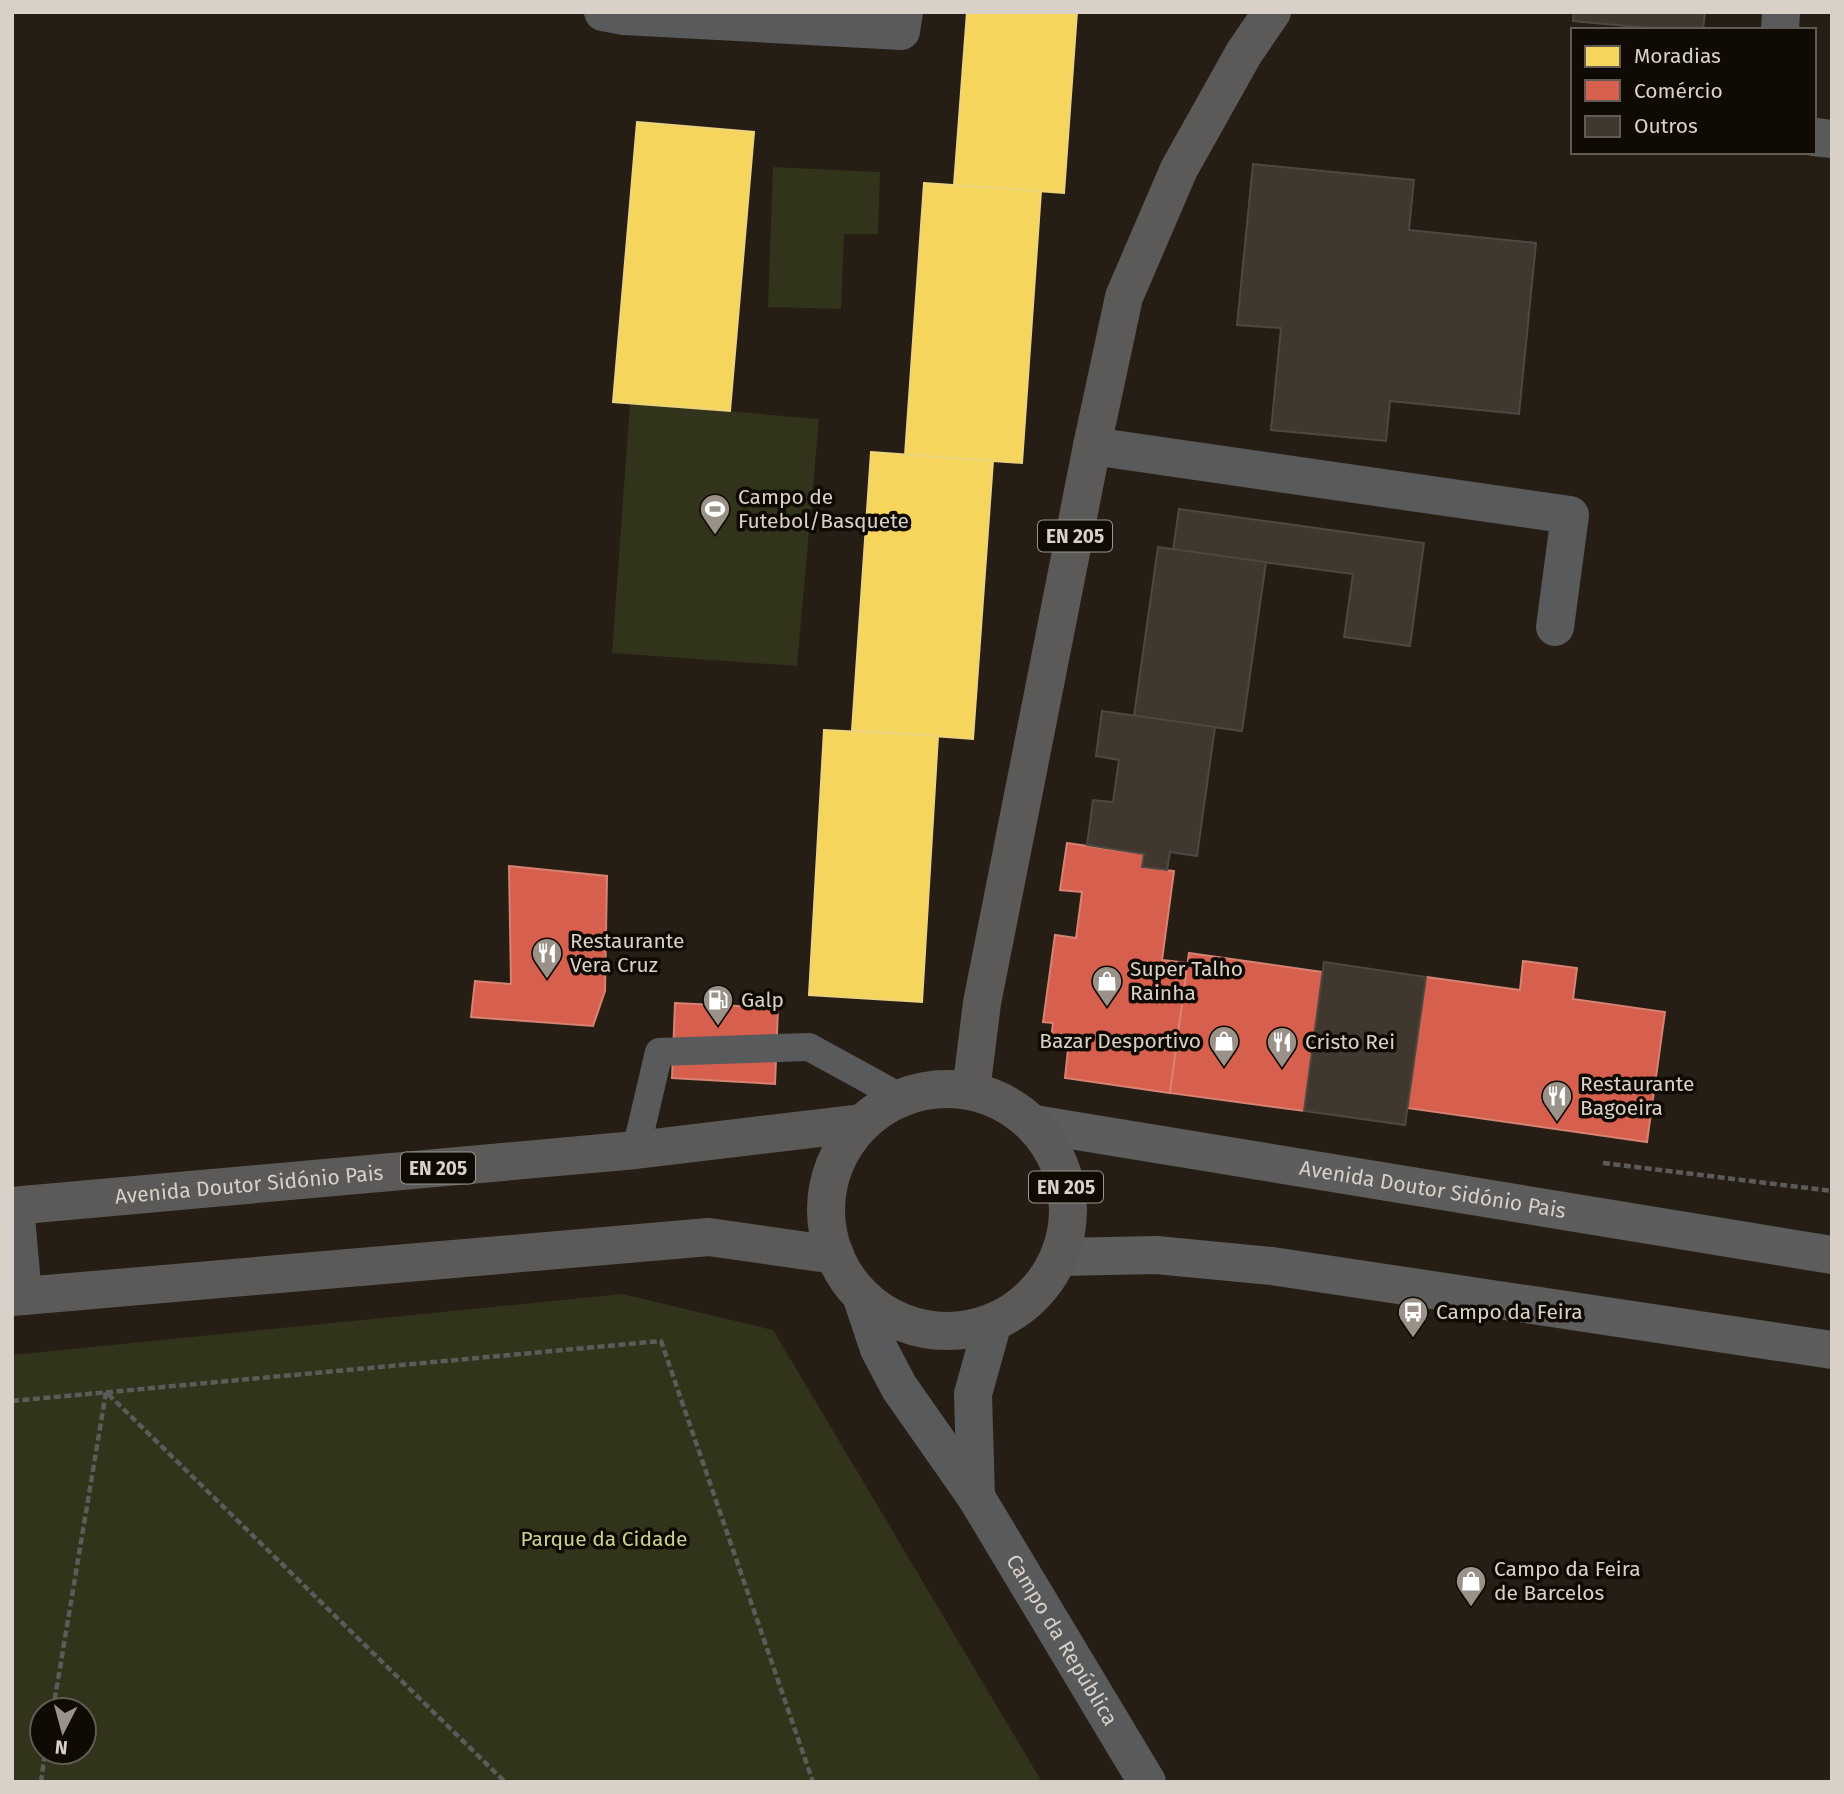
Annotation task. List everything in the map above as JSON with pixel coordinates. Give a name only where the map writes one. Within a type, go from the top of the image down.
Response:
[{"type":"main road","name":"EN 205","points":[[971,1091],[982,1003],[1124,297],[1179,169],[1244,53],[1272,12]]},
{"type":"main road","name":"EN 205","points":[[936,1090],[971,1091],[1005,1104],[1034,1124],[1055,1153],[1066,1187],[1068,1223],[1059,1257],[1044,1284],[1021,1307],[993,1322],[959,1330],[923,1328],[889,1316],[861,1295],[846,1276],[835,1255],[827,1221],[828,1185],[840,1152],[862,1123],[881,1108],[902,1098],[936,1090]]},
{"type":"main road","name":"Avenida Doutor Sidónio Pais","points":[[13,1202],[636,1150],[862,1123]]},
{"type":"main road","name":"Avenida Doutor Sidónio Pais","points":[[1034,1124],[1832,1255]]},
{"type":"main road","points":[[17,1297],[709,1237],[835,1255]]},
{"type":"main road","points":[[1059,1257],[1156,1255],[1272,1266],[1832,1350]]},
{"type":"street","points":[[603,12],[624,16],[901,32],[904,12]]},
{"type":"street","points":[[1092,446],[1570,515],[1555,627]]},
{"type":"street","points":[[13,1202],[17,1297]]},
{"type":"street","name":"Campo da República","points":[[861,1295],[879,1349],[899,1387],[976,1497],[1147,1782]]},
{"type":"street","name":"Campo da República","points":[[976,1497],[973,1394],[993,1322]]},
{"type":"lane","points":[[636,1150],[659,1052],[809,1047],[902,1098]]},
{"type":"path","points":[[12,1401],[661,1341],[813,1782]]},
{"type":"path","points":[[54,1696],[106,1392]]},
{"type":"path","points":[[106,1392],[505,1782]]},
{"type":"green space","points":[[773,167],[880,172],[878,234],[844,234],[841,309],[768,307]]},
{"type":"green space","name":"Campo de Futebol/Basquete","points":[[630,403],[819,419],[797,666],[612,653]]},
{"type":"green space","name":"Parque da Cidade","points":[[622,1294],[773,1330],[1042,1782],[12,1782],[12,1355]]},
{"type":"building: Moradias","points":[[967,12],[1077,12],[1064,193],[954,185]]},
{"type":"building: Moradias","points":[[637,122],[754,132],[730,411],[613,402]]},
{"type":"building: Moradias","points":[[924,183],[1041,191],[1022,463],[905,455]]},
{"type":"building: Moradias","points":[[871,452],[993,461],[973,739],[852,730]]},
{"type":"building: Moradias","points":[[824,730],[938,736],[922,1002],[809,995]]},
{"type":"building: Comércio","points":[[1067,843],[1144,854],[1142,867],[1174,871],[1162,960],[1188,963],[1170,1093],[1065,1078],[1068,1049],[1050,1047],[1053,1023],[1043,1022],[1055,935],[1076,938],[1082,892],[1060,890]]},
{"type":"building: Comércio","points":[[509,866],[607,876],[605,991],[593,1026],[471,1017],[475,981],[511,984]]},
{"type":"building: Comércio","points":[[1189,953],[1323,972],[1304,1111],[1170,1093]]},
{"type":"building: Comércio","points":[[1523,961],[1577,968],[1573,999],[1665,1012],[1647,1142],[1407,1108],[1426,977],[1520,990]]},
{"type":"building: Comércio","points":[[675,1003],[778,1008],[775,1084],[672,1078]]},
{"type":"building: Outros","points":[[1574,12],[1705,12],[1703,28],[1649,28],[1573,21]]},
{"type":"building: Outros","points":[[1253,164],[1414,180],[1409,230],[1536,243],[1519,414],[1390,401],[1386,441],[1271,430],[1281,328],[1237,325]]},
{"type":"building: Outros","points":[[1179,509],[1424,543],[1410,646],[1344,637],[1353,574],[1173,550]]},
{"type":"building: Outros","points":[[1158,547],[1266,562],[1242,731],[1134,716]]},
{"type":"building: Outros","points":[[1102,711],[1215,727],[1197,856],[1170,852],[1167,870],[1142,867],[1144,854],[1087,845],[1093,800],[1113,802],[1119,760],[1096,756]]},
{"type":"building: Outros","points":[[1324,962],[1426,977],[1405,1125],[1304,1111]]},
{"type":"place","name":"Campo de Futebol/Basquete","points":[[715,536]]},
{"type":"place","name":"Restaurante Vera Cruz","points":[[547,980]]},
{"type":"place","name":"Super Talho Rainha","points":[[1107,1008]]},
{"type":"place","name":"Galp","points":[[718,1027]]},
{"type":"place","name":"Bazar Desportivo","points":[[1224,1068]]},
{"type":"place","name":"Cristo Rei","points":[[1282,1069]]},
{"type":"place","name":"Restaurante Bagoeira","points":[[1557,1123]]},
{"type":"place","name":"Campo da Feira","points":[[1413,1339]]},
{"type":"place","name":"Campo da Feira de Barcelos","points":[[1471,1608]]}]
